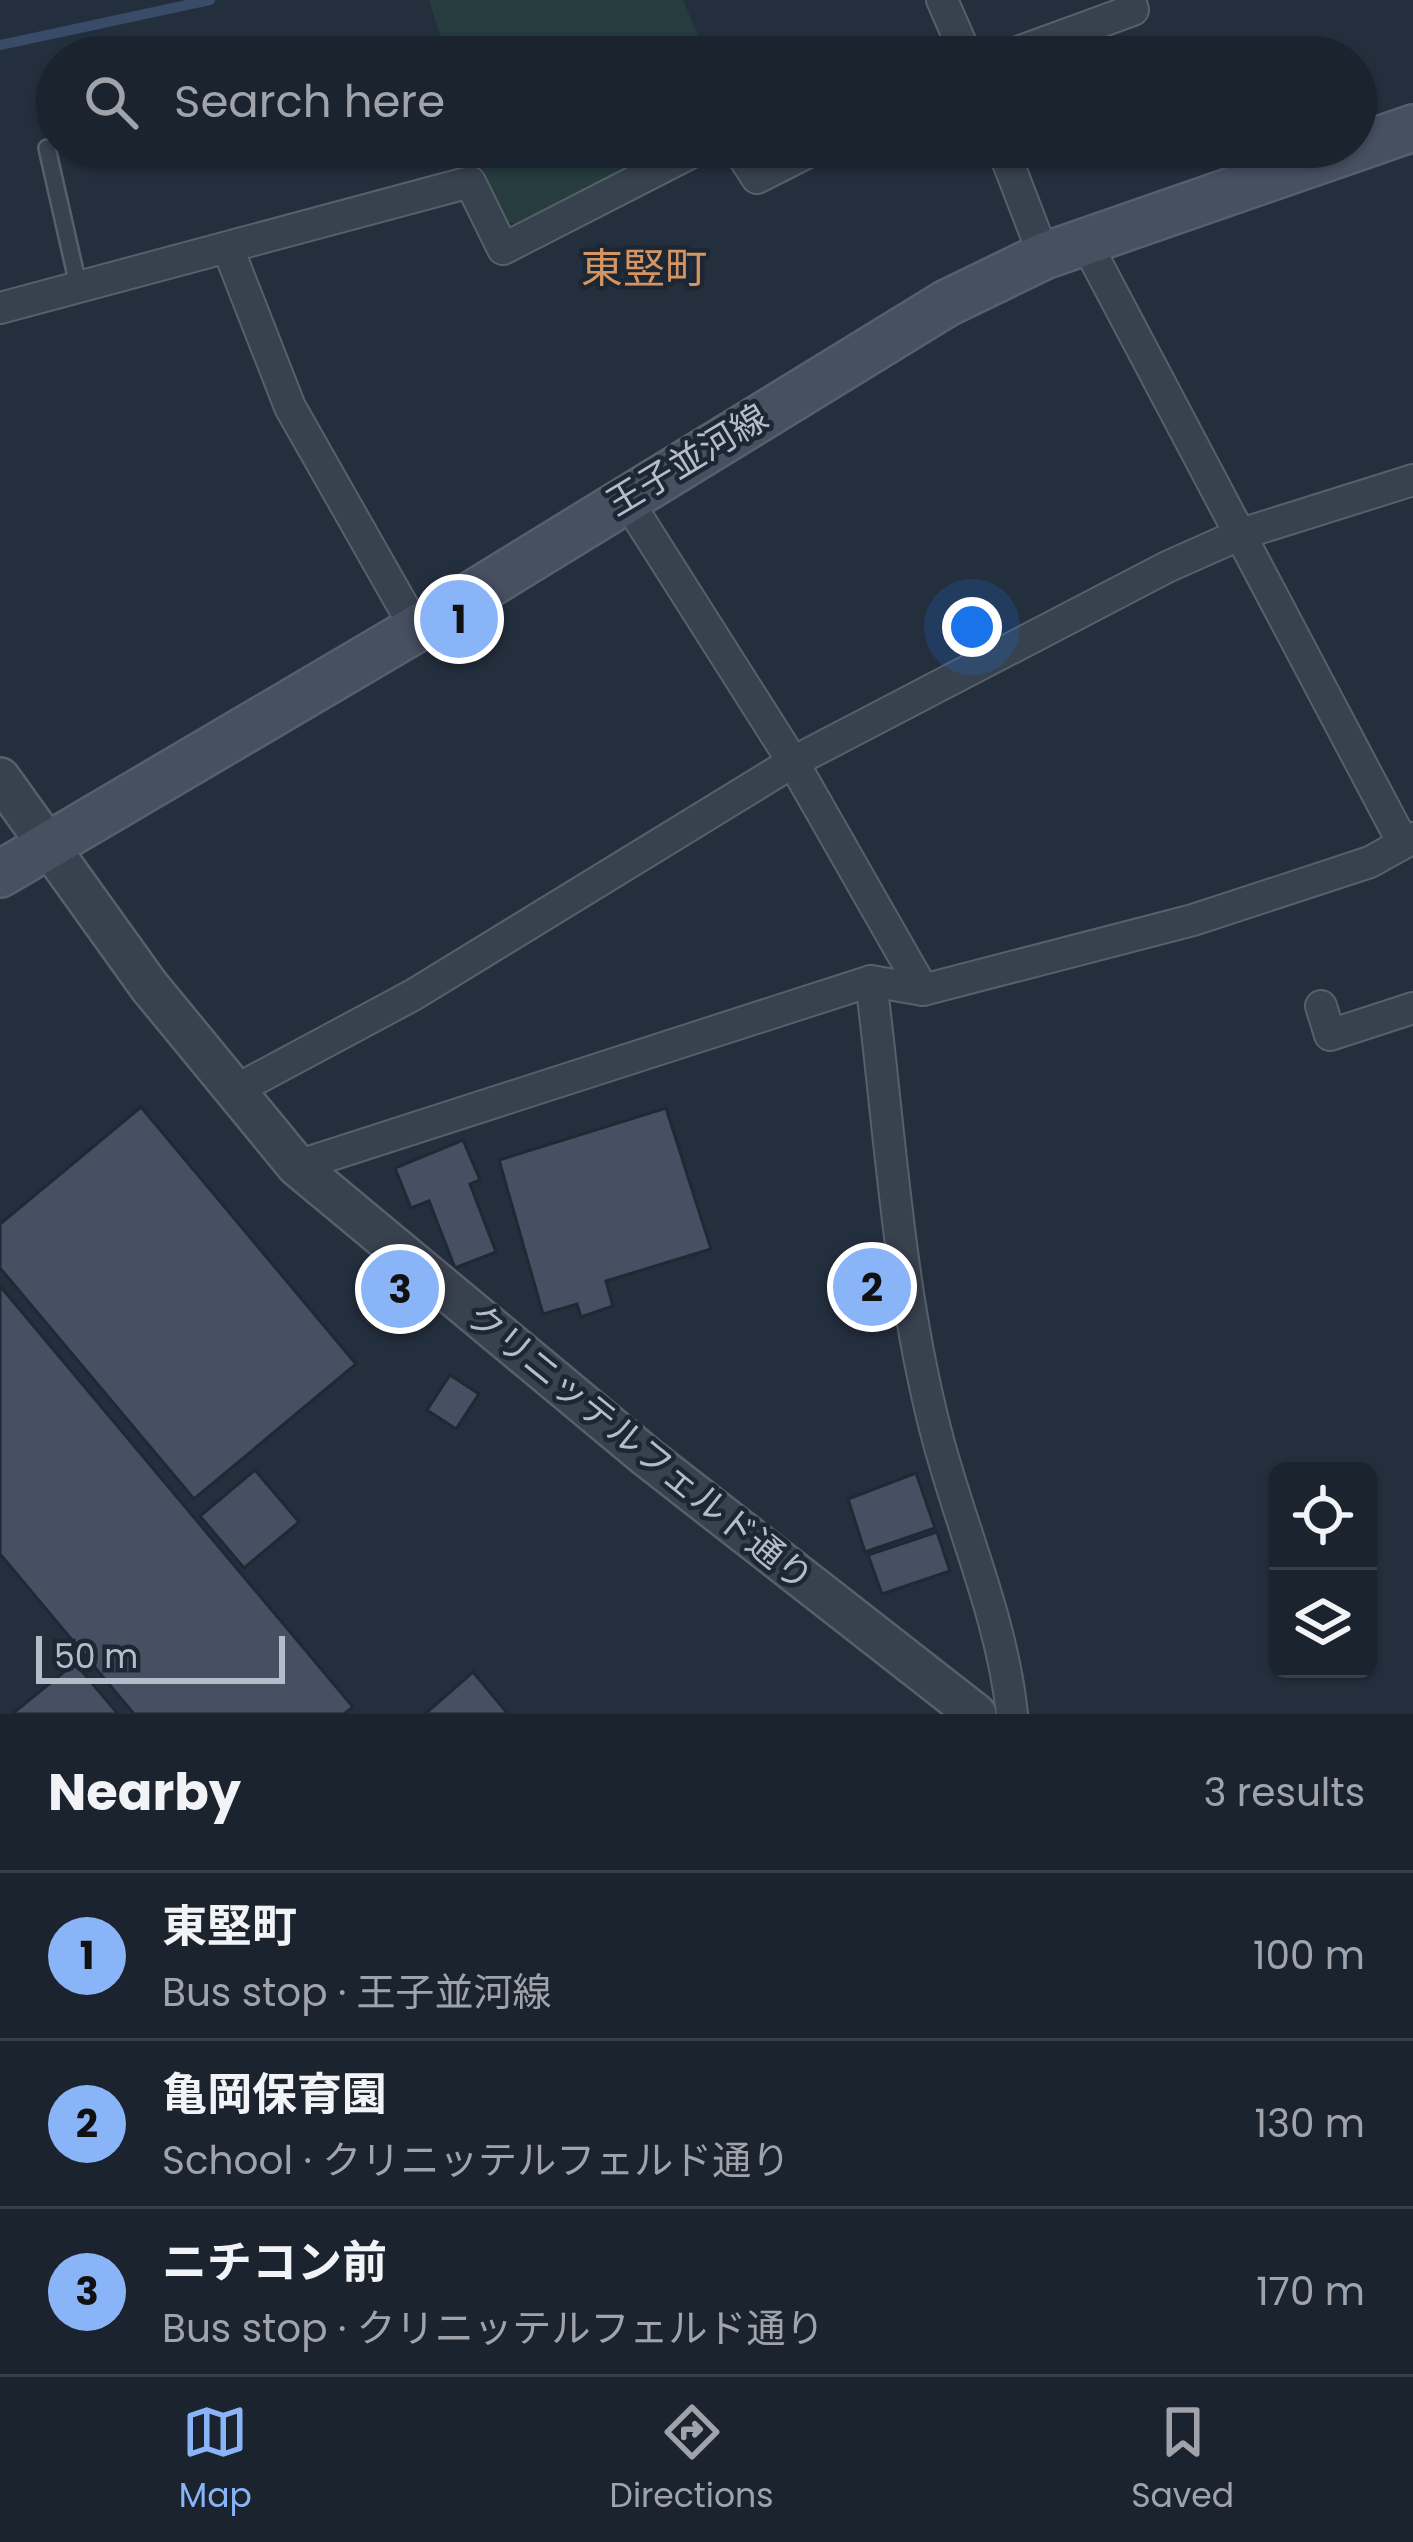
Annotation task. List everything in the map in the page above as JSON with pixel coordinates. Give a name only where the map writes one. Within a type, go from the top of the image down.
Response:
[{"type":"main road","name":"王子並河線","points":[[1377,140],[1413,128]]},
{"type":"main road","name":"王子並河線","points":[[0,874],[416,629],[946,303],[1064,249],[1298,168]]},
{"type":"street","points":[[942,0],[958,36]]},
{"type":"street","points":[[1062,36],[1133,10],[1130,0]]},
{"type":"street","points":[[0,308],[230,251],[470,182],[503,249],[661,168]]},
{"type":"street","points":[[751,168],[757,178],[777,168]]},
{"type":"street","points":[[297,1166],[871,981],[923,990],[1193,920],[1370,862],[1408,840],[1240,534],[1016,168]]},
{"type":"street","points":[[230,251],[290,407],[416,629]]},
{"type":"street","points":[[232,1092],[413,995],[794,762],[1240,534],[1413,480]]},
{"type":"street","points":[[625,497],[794,762],[923,990]]},
{"type":"street","name":"クリニッテルフェルド通り","points":[[0,778],[232,1092],[297,1166],[647,1456],[976,1714]]},
{"type":"street","points":[[871,981],[913,1317],[935,1431],[991,1611],[1012,1714]]},
{"type":"street","points":[[1321,1006],[1330,1035],[1413,1008]]},
{"type":"lane","points":[[52,168],[80,289]]},
{"type":"green space","points":[[429,0],[683,0],[698,36],[440,36]]},
{"type":"green space","points":[[483,168],[628,168],[521,225],[500,221]]},
{"type":"building","points":[[141,1107],[356,1364],[194,1499],[0,1268],[0,1224]]},
{"type":"building","points":[[666,1108],[711,1249],[606,1281],[613,1306],[581,1317],[577,1304],[543,1314],[499,1160]]},
{"type":"building","points":[[463,1140],[480,1180],[470,1184],[496,1252],[455,1268],[429,1201],[411,1208],[395,1168]]},
{"type":"building","points":[[0,1286],[353,1707],[344,1714],[134,1714],[0,1554]]},
{"type":"building","points":[[450,1375],[479,1394],[456,1429],[427,1410]]},
{"type":"building","points":[[255,1470],[299,1522],[244,1568],[200,1516]]},
{"type":"building","points":[[916,1473],[935,1528],[865,1552],[848,1499]]},
{"type":"building","points":[[937,1532],[950,1571],[882,1594],[868,1555]]},
{"type":"building","points":[[75,1663],[118,1714],[12,1714]]},
{"type":"building","points":[[473,1672],[508,1714],[425,1714]]},
{"type":"waterway","points":[[42,36],[210,0]]},
{"type":"waterway","points":[[0,45],[36,37]]},
{"type":"place","name":"東堅町","points":[[459,619]]},
{"type":"place","name":"亀岡保育園","points":[[872,1287]]},
{"type":"place","name":"ニチコン前","points":[[400,1289]]},
{"type":"district","name":"東竪町","points":[[644,268]]}]
